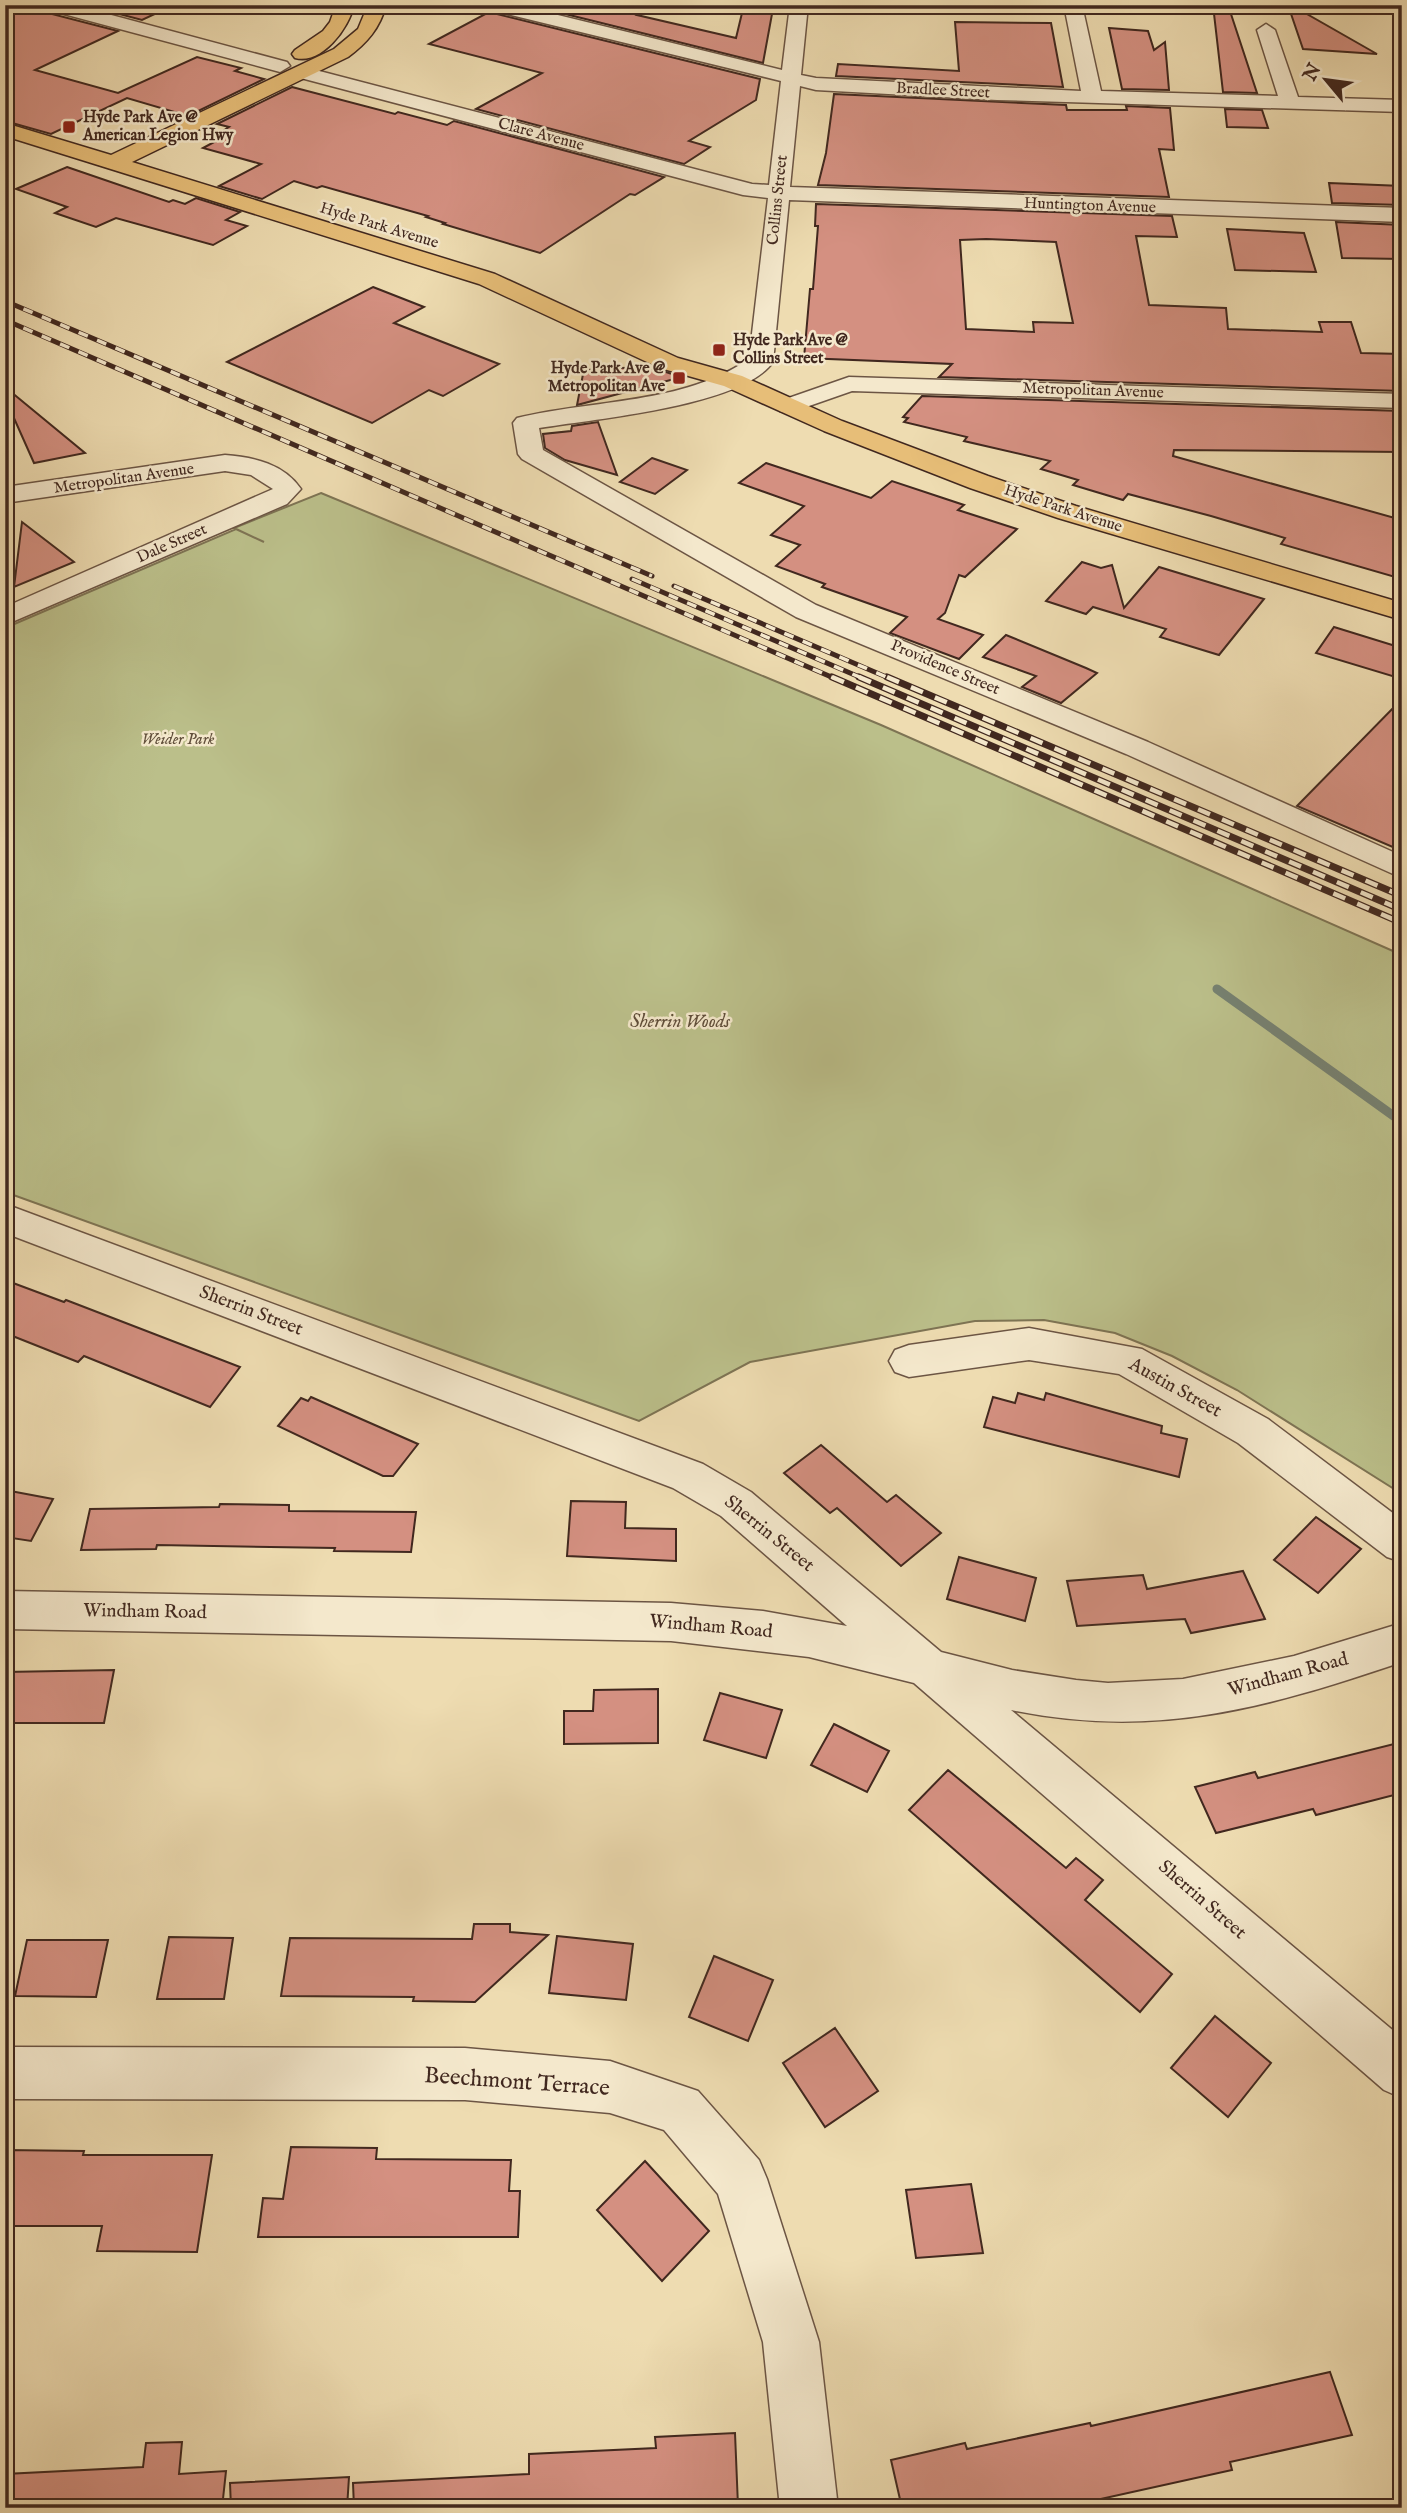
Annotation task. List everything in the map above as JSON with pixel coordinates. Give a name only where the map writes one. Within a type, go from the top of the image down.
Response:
[{"type":"main road","points":[[112,155],[320,44],[335,29],[345,5]]},
{"type":"main road","points":[[112,155],[304,73],[360,40],[373,22],[377,5]]},
{"type":"main road","name":"Hyde Park Avenue","points":[[5,114],[112,155],[487,279],[669,363],[733,381],[880,445],[1067,512],[1402,612]]},
{"type":"main road","name":"Hyde Park Avenue","points":[[5,129],[112,155],[507,264]]},
{"type":"main road","name":"Hyde Park Avenue","points":[[695,347],[733,381]]},
{"type":"street","points":[[52,5],[280,66]]},
{"type":"street","name":"Bradlee Street","points":[[493,5],[545,10],[816,84],[1402,106]]},
{"type":"street","name":"Collins Street","points":[[733,381],[761,362],[799,5]]},
{"type":"street","points":[[1073,5],[1091,96]]},
{"type":"street","points":[[1266,30],[1290,102]]},
{"type":"street","name":"Clare Avenue","points":[[304,73],[751,190],[779,192]]},
{"type":"street","name":"Huntington Avenue","points":[[779,192],[813,196],[1402,215]]},
{"type":"street","name":"Providence Street","points":[[733,381],[682,397],[526,423],[531,454],[806,611],[1137,748],[1402,868]]},
{"type":"street","name":"Metropolitan Avenue","points":[[789,407],[829,389],[849,384],[1402,401]]},
{"type":"street","name":"Metropolitan Avenue","points":[[5,495],[225,463],[244,463]]},
{"type":"street","name":"Dale Street","points":[[5,617],[278,498],[288,489],[279,478],[244,463]]},
{"type":"street","name":"Sherrin Street","points":[[5,1218],[688,1476],[736,1504],[1402,2071]]},
{"type":"street","name":"Austin Street","points":[[909,1361],[1029,1344],[1128,1360],[1253,1431],[1402,1544]]},
{"type":"street","name":"Windham Road","points":[[5,1611],[671,1622],[789,1634],[852,1646],[1059,1698],[1107,1703],[1201,1697],[1264,1684],[1402,1642]]},
{"type":"street","name":"Beechmont Terrace","points":[[5,2073],[465,2074],[610,2087],[680,2109],[740,2179],[792,2342],[809,2508]]},
{"type":"green space","name":"Sherrin Woods","points":[[321,493],[881,725],[1402,955],[1402,1494],[1237,1390],[1172,1356],[1115,1333],[1044,1320],[975,1321],[750,1362],[639,1421],[5,1192],[5,628],[236,529],[264,542],[234,528]]},
{"type":"building","points":[[5,5],[41,5],[44,12],[118,31],[35,70],[118,93],[197,57],[241,68],[235,71],[264,79],[188,116],[127,98],[51,134],[5,121]]},
{"type":"building","points":[[85,5],[174,5],[142,20]]},
{"type":"building","points":[[529,5],[654,5],[637,15],[736,38],[742,13],[772,14],[763,63]]},
{"type":"building","points":[[1213,5],[1228,5],[1257,93],[1223,92]]},
{"type":"building","points":[[1288,5],[1291,5],[1377,54],[1303,49]]},
{"type":"building","points":[[489,12],[760,79],[756,100],[689,141],[710,147],[684,164],[476,109],[542,73],[429,44]]},
{"type":"building","points":[[955,22],[1051,23],[1063,87],[836,76],[838,64],[959,71]]},
{"type":"building","points":[[1109,28],[1148,31],[1154,50],[1165,42],[1169,90],[1122,89]]},
{"type":"building","points":[[292,87],[447,125],[454,121],[664,177],[635,195],[630,194],[540,253],[443,224],[445,223],[426,217],[428,216],[322,186],[317,188],[294,181],[262,199],[219,186],[261,164],[203,148],[229,134],[221,132],[229,127],[217,124]]},
{"type":"building","points":[[834,94],[1066,105],[1067,110],[1127,110],[1126,106],[1170,108],[1174,150],[1159,149],[1169,197],[818,185],[826,153]]},
{"type":"building","points":[[1225,109],[1262,110],[1268,128],[1227,127]]},
{"type":"building","points":[[67,167],[169,202],[173,200],[185,204],[196,198],[240,212],[226,220],[247,226],[213,245],[116,218],[96,227],[55,213],[67,207],[16,189]]},
{"type":"building","points":[[1329,183],[1402,186],[1402,205],[1332,203]]},
{"type":"building","points":[[816,204],[1172,216],[1177,237],[1136,236],[1149,305],[1226,308],[1228,329],[1322,332],[1319,322],[1351,322],[1361,353],[1402,354],[1402,391],[939,377],[952,364],[804,358],[810,289],[813,289],[818,226],[815,226]],"holes":[[[960,240],[1056,242],[1073,323],[1033,322],[1034,332],[966,329]]]},
{"type":"building","points":[[1336,222],[1402,225],[1402,259],[1342,258]]},
{"type":"building","points":[[1227,229],[1304,233],[1316,272],[1235,270]]},
{"type":"building","points":[[373,287],[424,307],[394,323],[499,364],[443,396],[429,390],[372,423],[227,362]]},
{"type":"building","points":[[596,367],[657,369],[678,378],[577,405],[584,369],[595,370]]},
{"type":"building","points":[[5,387],[85,453],[34,463],[5,398]]},
{"type":"building","points":[[922,396],[1402,411],[1402,452],[1174,450],[1173,456],[1402,520],[1402,579],[1281,544],[1285,538],[1211,516],[1128,494],[1123,500],[1073,485],[1078,480],[1041,469],[1050,461],[964,441],[967,437],[904,422],[908,418],[903,417]]},
{"type":"building","points":[[598,422],[617,475],[565,460],[545,448],[543,434],[571,431],[572,426]]},
{"type":"building","points":[[652,458],[687,470],[655,494],[620,482]]},
{"type":"building","points":[[766,463],[871,498],[892,481],[964,505],[958,510],[1017,529],[965,577],[959,575],[945,613],[938,619],[983,635],[959,659],[890,633],[907,617],[822,587],[825,584],[776,566],[800,545],[771,535],[804,506],[739,483]]},
{"type":"building","points":[[22,522],[74,562],[14,587]]},
{"type":"building","points":[[1082,562],[1101,568],[1112,565],[1124,608],[1159,567],[1264,599],[1219,655],[1160,637],[1166,629],[1093,607],[1086,614],[1046,601]]},
{"type":"building","points":[[1334,627],[1402,648],[1402,679],[1316,653]]},
{"type":"building","points":[[1006,635],[1097,673],[1061,703],[1022,687],[1036,676],[983,657]]},
{"type":"building","points":[[1402,699],[1402,851],[1297,806]]},
{"type":"building","points":[[5,1280],[64,1302],[66,1300],[240,1367],[210,1407],[84,1356],[78,1362],[5,1333]]},
{"type":"building","points":[[1018,1393],[1044,1400],[1046,1393],[1162,1426],[1161,1433],[1187,1439],[1179,1477],[984,1427],[993,1397],[1015,1403]]},
{"type":"building","points":[[311,1397],[418,1444],[393,1476],[383,1476],[278,1426],[301,1398],[308,1401]]},
{"type":"building","points":[[821,1445],[887,1502],[896,1495],[941,1533],[901,1566],[837,1508],[830,1513],[784,1473]]},
{"type":"building","points":[[5,1490],[53,1499],[31,1541],[5,1537]]},
{"type":"building","points":[[571,1501],[626,1502],[625,1528],[676,1529],[676,1561],[567,1556]]},
{"type":"building","points":[[220,1504],[289,1505],[289,1511],[416,1512],[411,1552],[157,1545],[156,1549],[81,1550],[90,1509],[219,1507]]},
{"type":"building","points":[[1316,1517],[1361,1549],[1318,1593],[1274,1560]]},
{"type":"building","points":[[959,1557],[1036,1578],[1025,1621],[947,1599]]},
{"type":"building","points":[[1243,1571],[1265,1619],[1191,1633],[1185,1619],[1077,1626],[1067,1581],[1143,1575],[1147,1589]]},
{"type":"building","points":[[114,1670],[104,1723],[5,1723],[5,1672]]},
{"type":"building","points":[[658,1689],[658,1743],[564,1744],[564,1711],[593,1711],[594,1690]]},
{"type":"building","points":[[720,1693],[782,1710],[766,1758],[704,1740]]},
{"type":"building","points":[[834,1724],[889,1751],[867,1792],[811,1765]]},
{"type":"building","points":[[1402,1742],[1402,1793],[1316,1815],[1313,1809],[1216,1833],[1195,1787],[1255,1772],[1258,1778]]},
{"type":"building","points":[[948,1770],[1066,1868],[1076,1858],[1103,1880],[1085,1900],[1172,1974],[1140,2012],[909,1810]]},
{"type":"building","points":[[474,1924],[510,1924],[510,1932],[548,1935],[475,2002],[413,2001],[414,1997],[281,1996],[290,1938],[472,1939]]},
{"type":"building","points":[[557,1936],[633,1944],[626,2000],[549,1993]]},
{"type":"building","points":[[169,1937],[233,1938],[224,1999],[157,1999]]},
{"type":"building","points":[[27,1940],[108,1940],[96,1997],[15,1996]]},
{"type":"building","points":[[714,1956],[773,1980],[748,2041],[689,2017]]},
{"type":"building","points":[[1215,2016],[1271,2063],[1228,2117],[1171,2068]]},
{"type":"building","points":[[835,2028],[878,2091],[825,2127],[783,2063]]},
{"type":"building","points":[[291,2147],[377,2148],[376,2159],[511,2160],[509,2191],[520,2191],[518,2237],[258,2237],[263,2198],[283,2199]]},
{"type":"building","points":[[5,2150],[84,2151],[83,2155],[212,2155],[197,2252],[97,2251],[102,2226],[5,2226]]},
{"type":"building","points":[[645,2161],[709,2231],[662,2281],[597,2210]]},
{"type":"building","points":[[971,2184],[983,2253],[916,2258],[906,2190]]},
{"type":"building","points":[[1330,2372],[1352,2435],[1230,2462],[1232,2470],[1060,2508],[902,2508],[891,2460],[965,2443],[967,2449],[1090,2423],[1091,2426]]},
{"type":"building","points":[[735,2433],[738,2506],[354,2508],[353,2483],[529,2474],[529,2454],[656,2448],[655,2437]]},
{"type":"building","points":[[182,2442],[179,2474],[226,2471],[222,2508],[5,2508],[5,2474],[143,2467],[146,2443]]},
{"type":"building","points":[[349,2477],[347,2508],[231,2508],[230,2483]]},
{"type":"waterway","points":[[1217,989],[1402,1122]]},
{"type":"railway","points":[[5,301],[652,576]]},
{"type":"railway","points":[[5,320],[836,679]]},
{"type":"railway","points":[[632,579],[864,679]]},
{"type":"railway","points":[[674,586],[891,679]]},
{"type":"railway","points":[[832,677],[1402,923]]},
{"type":"railway","points":[[859,677],[1402,910]]},
{"type":"railway","points":[[887,677],[1402,896]]},
{"type":"place","name":"Hyde Park Ave @ American Legion Hwy","points":[[69,127]]},
{"type":"place","name":"Hyde Park Ave @ Collins Street","points":[[719,350]]},
{"type":"place","name":"Hyde Park Ave @ Metropolitan Ave","points":[[679,378]]},
{"type":"park label","name":"Weider Park","points":[[178,740]]}]
